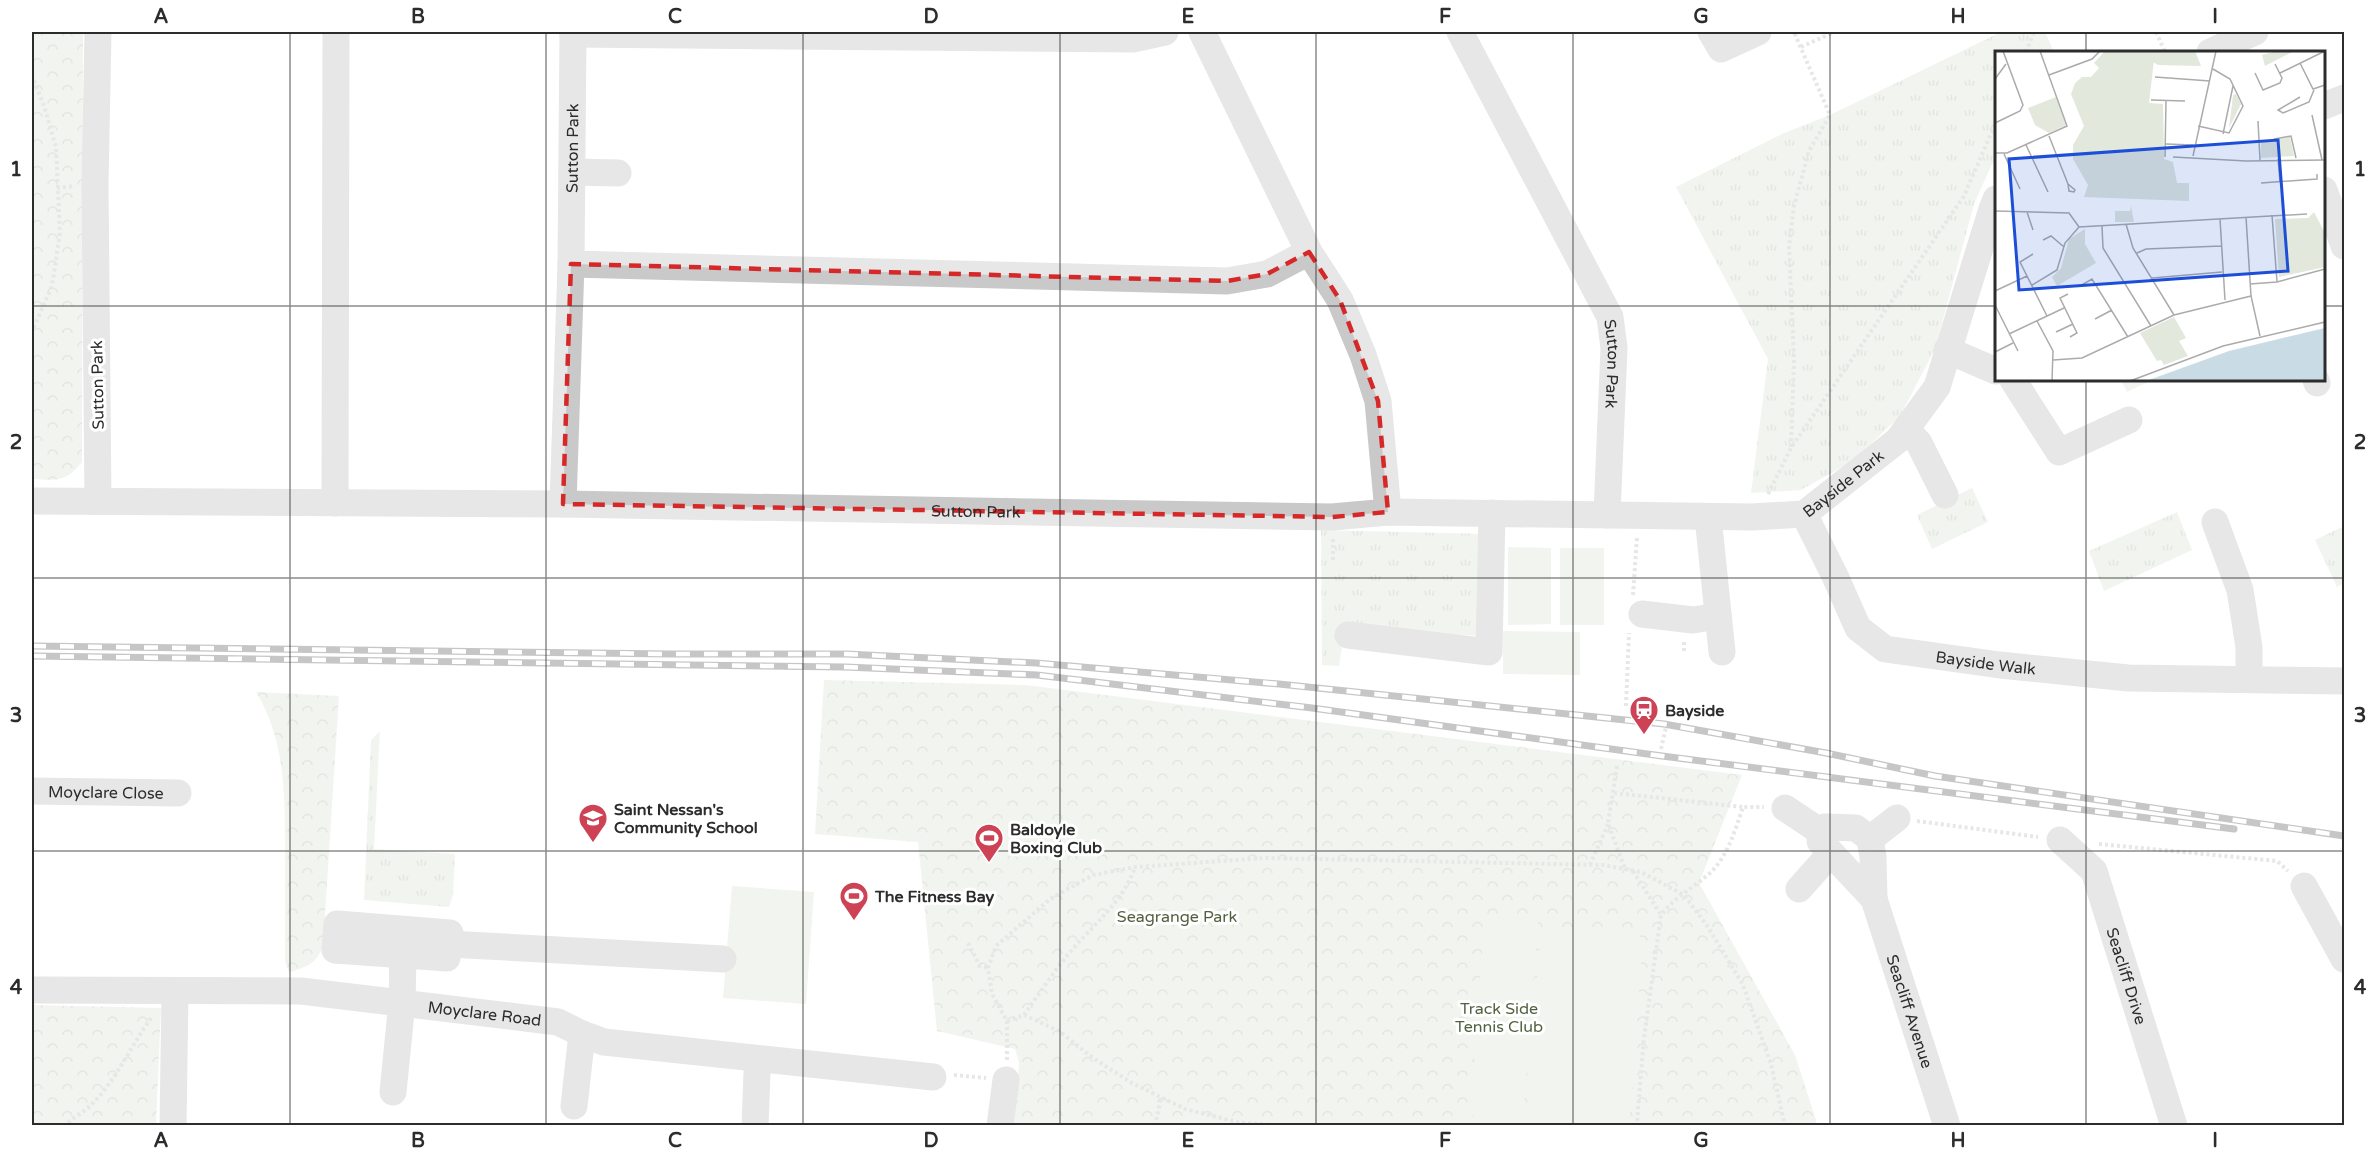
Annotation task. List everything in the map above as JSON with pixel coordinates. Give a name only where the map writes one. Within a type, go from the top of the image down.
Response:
[{"type":"street","name":"Sutton Park","points":[[98,32],[95,184],[98,501],[563,504],[1332,517],[1388,512],[1607,515],[1614,348],[1610,317],[1460,32]]},
{"type":"street","points":[[335,503],[336,32]]},
{"type":"street","name":"Sutton Park","points":[[563,504],[571,264],[573,33],[1133,39],[1165,32]]},
{"type":"street","points":[[1202,32],[1309,252],[1340,300],[1363,355],[1378,401],[1388,512]]},
{"type":"street","points":[[1711,32],[1721,50],[1758,32]]},
{"type":"street","points":[[2212,51],[2255,32],[2264,51]]},
{"type":"street","points":[[2325,106],[2344,98]]},
{"type":"street","points":[[572,172],[618,173]]},
{"type":"street","points":[[2325,193],[2344,246],[2325,257]]},
{"type":"street","name":"Bayside Park","points":[[1607,515],[1752,518],[1804,514],[1898,440],[1937,387],[1995,202]]},
{"type":"street","points":[[571,264],[1227,281],[1267,274],[1309,252]]},
{"type":"street","points":[[1947,350],[1995,371]]},
{"type":"street","points":[[2014,381],[2059,452],[2129,420]]},
{"type":"street","points":[[1906,429],[1919,443],[1945,495]]},
{"type":"street","points":[[32,501],[98,501]]},
{"type":"street","points":[[1348,635],[1489,652],[1492,513]]},
{"type":"street","name":"Bayside Walk","points":[[1804,514],[1858,628],[1885,649],[2000,665],[2128,678],[2344,681]]},
{"type":"street","points":[[1708,517],[1722,652]]},
{"type":"street","points":[[2215,522],[2240,590],[2250,647],[2249,678]]},
{"type":"street","points":[[1642,614],[1693,620],[1718,616]]},
{"type":"street","name":"Moyclare Close","points":[[32,791],[178,793]]},
{"type":"street","name":"Seacliff Avenue","points":[[1785,808],[1826,843],[1874,899]]},
{"type":"street","points":[[1799,889],[1826,843],[1825,826],[1856,828],[1870,839],[1897,818]]},
{"type":"street","name":"Seacliff Avenue","points":[[1870,839],[1874,899],[1947,1125]]},
{"type":"street","name":"Seacliff Drive","points":[[2060,840],[2094,871],[2174,1125]]},
{"type":"street","points":[[2304,886],[2344,959]]},
{"type":"street","points":[[337,924],[450,933],[447,958],[403,956],[335,950],[337,924]]},
{"type":"street","points":[[449,944],[723,959]]},
{"type":"street","points":[[393,1092],[402,1002],[403,956]]},
{"type":"street","name":"Moyclare Road","points":[[32,990],[302,991],[558,1022],[604,1042],[933,1077]]},
{"type":"street","points":[[165,992],[172,1125]]},
{"type":"street","points":[[574,1106],[582,1034]]},
{"type":"street","points":[[755,1125],[757,1073]]},
{"type":"street","points":[[1000,1125],[1006,1080]]},
{"type":"path","points":[[1791,448],[1794,361],[1789,246],[1794,206],[1809,151],[1830,115],[1794,32]]},
{"type":"path","points":[[1801,47],[1834,32]]},
{"type":"path","points":[[2026,51],[2034,32]]},
{"type":"path","points":[[2156,32],[2165,51]]},
{"type":"path","points":[[32,75],[56,147],[60,233],[52,286],[32,332]]},
{"type":"path","points":[[1752,518],[1791,448],[1964,196],[1995,124]]},
{"type":"path","points":[[1658,732],[1665,730],[1661,749]]},
{"type":"path","points":[[1590,865],[1608,823],[1617,766]]},
{"type":"path","points":[[1614,793],[1743,807],[1785,808]]},
{"type":"path","points":[[1634,1125],[1637,1122],[1644,1038],[1661,915],[1670,904],[1710,873],[1723,856],[1743,807]]},
{"type":"path","points":[[1608,823],[1626,869]]},
{"type":"path","points":[[933,1077],[936,1072],[1006,1080],[1007,1021],[992,994],[988,968],[996,946],[1050,900],[1093,875],[1135,867],[1264,858],[1590,865],[1641,872],[1684,895],[1708,927],[1743,985],[1771,1064],[1785,1125]]},
{"type":"path","points":[[1007,1021],[1024,1016],[1070,952],[1116,903],[1131,879],[1135,867]]},
{"type":"path","points":[[1633,871],[1661,915]]},
{"type":"path","points":[[968,944],[980,966],[988,968]]},
{"type":"path","points":[[63,1125],[90,1106],[114,1076],[138,1036],[156,1012],[165,992]]},
{"type":"path","points":[[1024,1016],[1059,1031],[1132,1083],[1185,1109],[1237,1122],[1282,1125]]},
{"type":"path","points":[[1155,1125],[1161,1098]]},
{"type":"highlighted area","points":[[1309,252],[1340,300],[1378,401],[1388,512],[1332,517],[563,504],[571,264],[1227,281],[1267,274]]},
{"type":"green space","points":[[32,32],[83,32],[82,462],[71,474],[54,480],[32,479]]},
{"type":"green space","points":[[2001,32],[2045,32],[2054,51],[1995,51],[1995,160],[1974,204],[1935,349],[1900,416],[1853,461],[1801,490],[1751,493],[1768,359],[1676,187],[1784,133],[1830,115]]},
{"type":"green space","points":[[2122,381],[2150,381],[2127,392]]},
{"type":"green space","points":[[1972,488],[1988,522],[1932,549],[1917,515]]},
{"type":"green space","points":[[2177,512],[2192,550],[2104,591],[2089,551]]},
{"type":"green space","points":[[2344,526],[2344,583],[2337,587],[2315,540]]},
{"type":"green space","points":[[1321,530],[1485,534],[1484,636],[1345,628],[1339,666],[1322,665]]},
{"type":"green space","points":[[1508,547],[1551,548],[1551,624],[1508,625]]},
{"type":"green space","points":[[1560,548],[1604,548],[1604,625],[1560,625]]},
{"type":"green space","points":[[1503,631],[1580,632],[1580,675],[1503,674]]},
{"type":"green space","name":"Seagrange Park","points":[[824,680],[1026,685],[1742,775],[1699,883],[1795,1055],[1816,1125],[1014,1125],[1019,1063],[1015,1049],[937,1031],[918,842],[815,834]]},
{"type":"green space","points":[[256,692],[339,696],[323,946],[318,957],[310,964],[289,972],[285,961],[285,812],[282,770],[273,730]]},
{"type":"green space","points":[[380,731],[374,849],[455,854],[453,895],[449,907],[364,900],[371,740]]},
{"type":"green space","points":[[732,886],[814,892],[806,1004],[723,998]]},
{"type":"green space","name":"Track Side Tennis Club","points":[[1485,917],[1538,921],[1523,1119],[1470,1115]]},
{"type":"green space","points":[[1541,929],[1643,937],[1629,1125],[1526,1120]]},
{"type":"green space","points":[[32,1005],[161,1008],[156,1125],[32,1125]]},
{"type":"railway","points":[[32,646],[846,654],[1036,663],[1279,684],[1664,724],[1826,753],[1935,776],[2344,836]]},
{"type":"railway","points":[[32,656],[845,667],[1037,675],[1312,708],[1662,756],[2234,829]]},
{"type":"place","name":"Bayside","points":[[1644,736]]},
{"type":"place","name":"Saint Nessan's Community School","points":[[593,844]]},
{"type":"place","name":"Baldoyle Boxing Club","points":[[989,864]]},
{"type":"place","name":"The Fitness Bay","points":[[854,922]]}]
